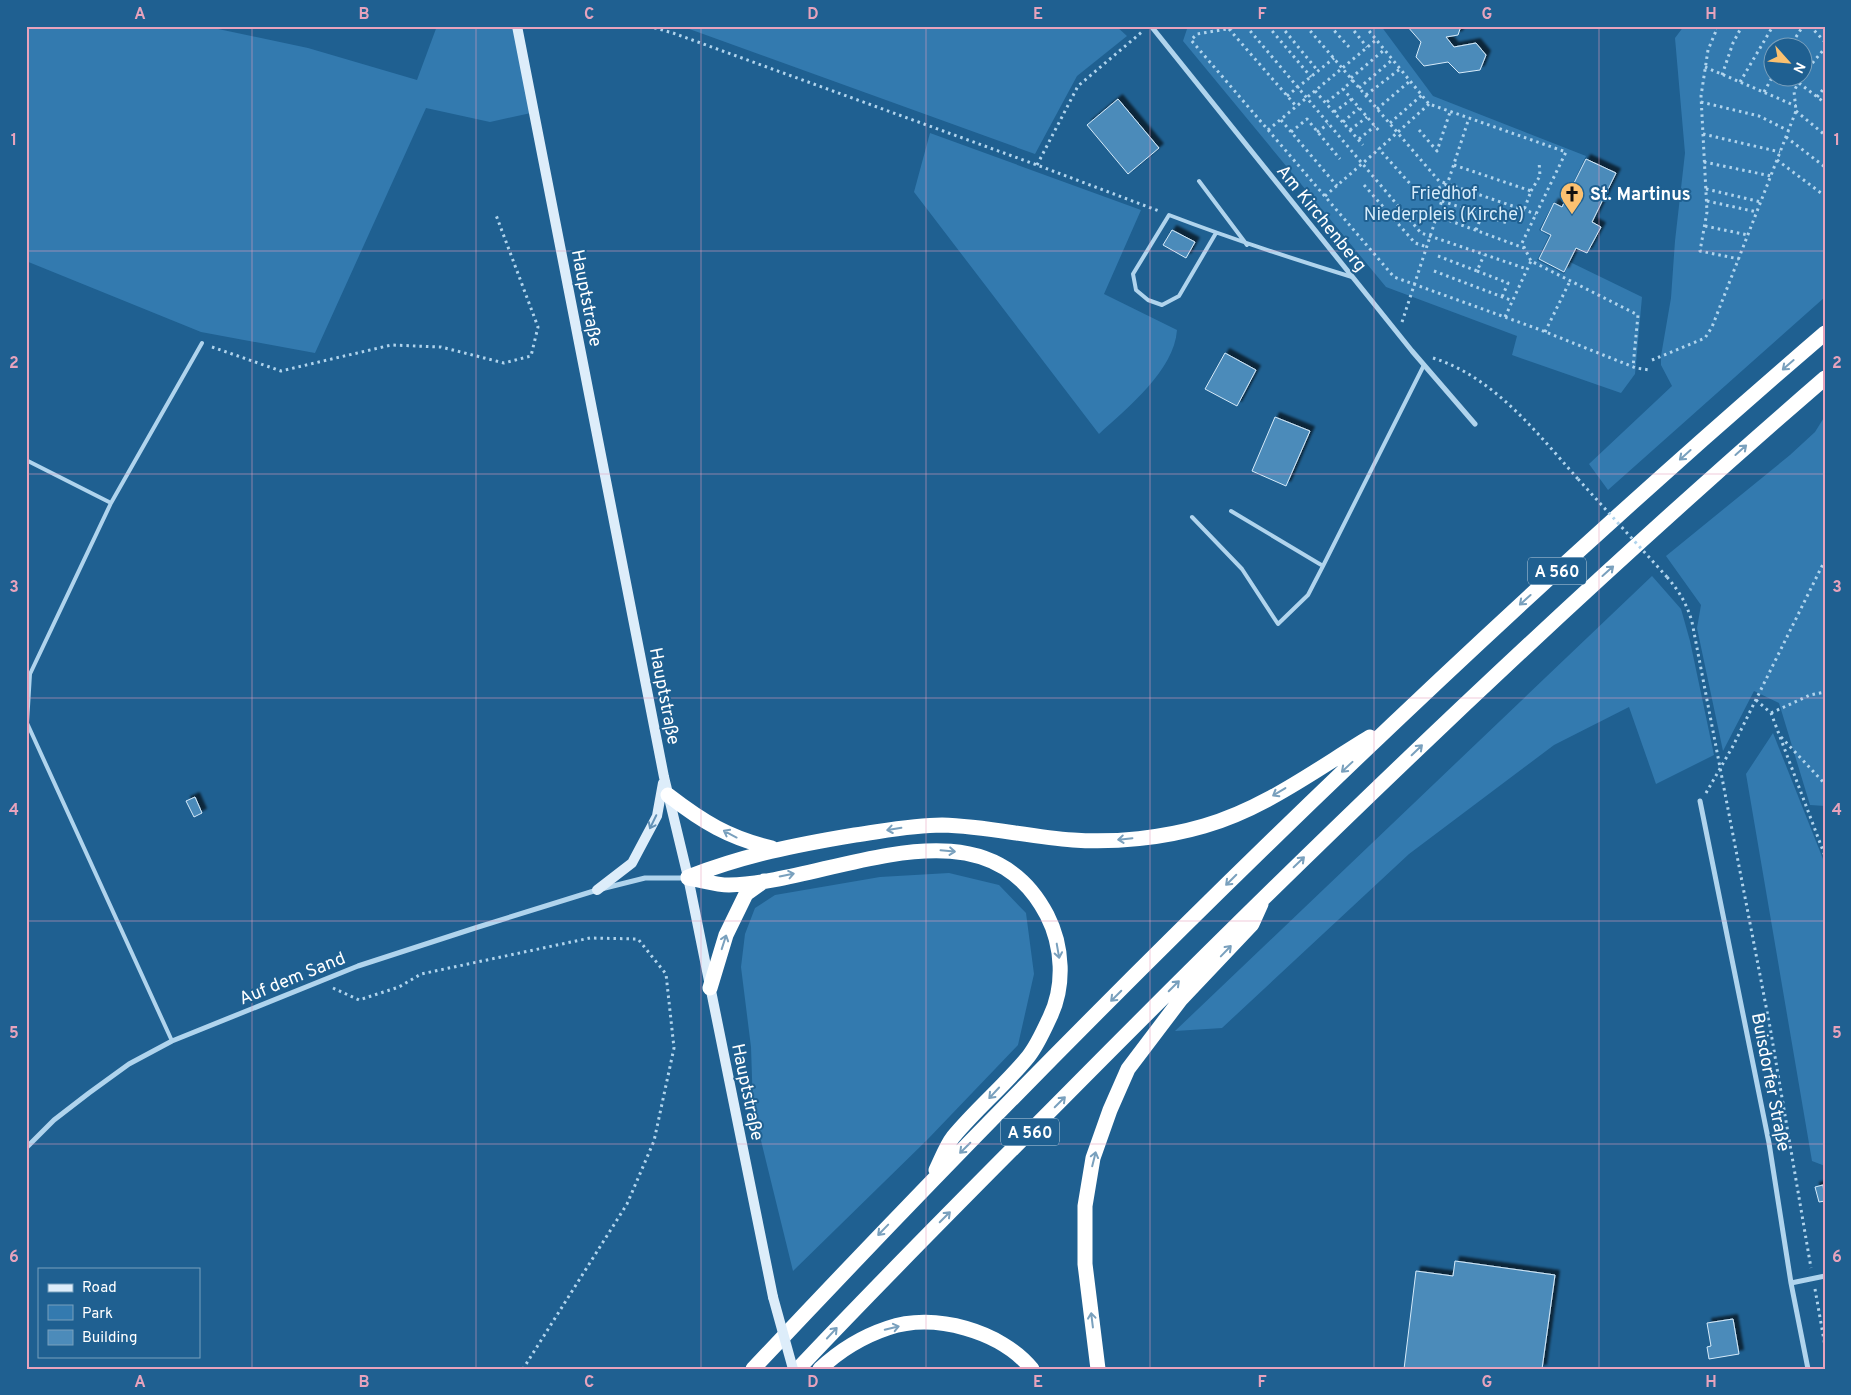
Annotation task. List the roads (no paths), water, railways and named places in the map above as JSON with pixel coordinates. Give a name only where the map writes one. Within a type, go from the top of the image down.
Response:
[{"type":"highway","name":"A 560","points":[[753,1369],[930,1183],[1300,812],[1720,423],[1825,333]]},
{"type":"highway","name":"A 560","points":[[798,1369],[884,1277],[1264,896],[1546,627],[1825,378]]},
{"type":"highway","points":[[688,878],[728,861],[776,848],[904,828],[941,825],[1073,840],[1115,840],[1157,836],[1204,826],[1258,804],[1396,722]]},
{"type":"highway","points":[[668,795],[696,816],[742,841],[776,848]]},
{"type":"highway","points":[[688,878],[728,885],[902,853],[936,850],[967,852],[996,863],[1020,878],[1038,896],[1051,922],[1059,952],[1060,981],[1051,1016],[1029,1055],[952,1138],[930,1183]]},
{"type":"highway","points":[[710,988],[726,935],[746,894],[767,879]]},
{"type":"highway","points":[[1098,1369],[1085,1264],[1085,1206],[1093,1158],[1110,1110],[1128,1069],[1181,998],[1252,924],[1264,896]]},
{"type":"highway","points":[[820,1369],[859,1340],[890,1327],[924,1322],[963,1328],[997,1341],[1026,1362],[1032,1369]]},
{"type":"main road","name":"Hauptstraße","points":[[517,26],[664,777],[688,878],[773,1296],[793,1369]]},
{"type":"main road","points":[[597,890],[632,862],[656,816],[664,777]]},
{"type":"street","name":"Am Kirchenberg","points":[[1150,26],[1395,330],[1475,424]]},
{"type":"street","name":"Buisdorfer Straße","points":[[1700,801],[1769,1143],[1791,1283],[1808,1369]]},
{"type":"street","name":"Auf dem Sand","points":[[26,1148],[54,1120],[89,1092],[129,1064],[172,1040],[358,966],[597,890],[645,878],[688,878]]},
{"type":"street","points":[[1791,1283],[1825,1276]]},
{"type":"lane","points":[[1199,181],[1247,245]]},
{"type":"lane","points":[[1216,233],[1179,296],[1162,305],[1148,300],[1136,290],[1133,274],[1169,215],[1216,233],[1247,245],[1352,277]]},
{"type":"lane","points":[[172,1040],[27,723],[30,674],[111,503],[202,343]]},
{"type":"lane","points":[[1192,517],[1242,570],[1278,624],[1308,595],[1424,364]]},
{"type":"lane","points":[[26,460],[111,503]]},
{"type":"lane","points":[[1231,511],[1322,566]]},
{"type":"place","name":"St. Martinus","points":[[1572,215]]},
{"type":"park label","name":"Friedhof Niederpleis (Kirche)","points":[[1444,203]]}]
